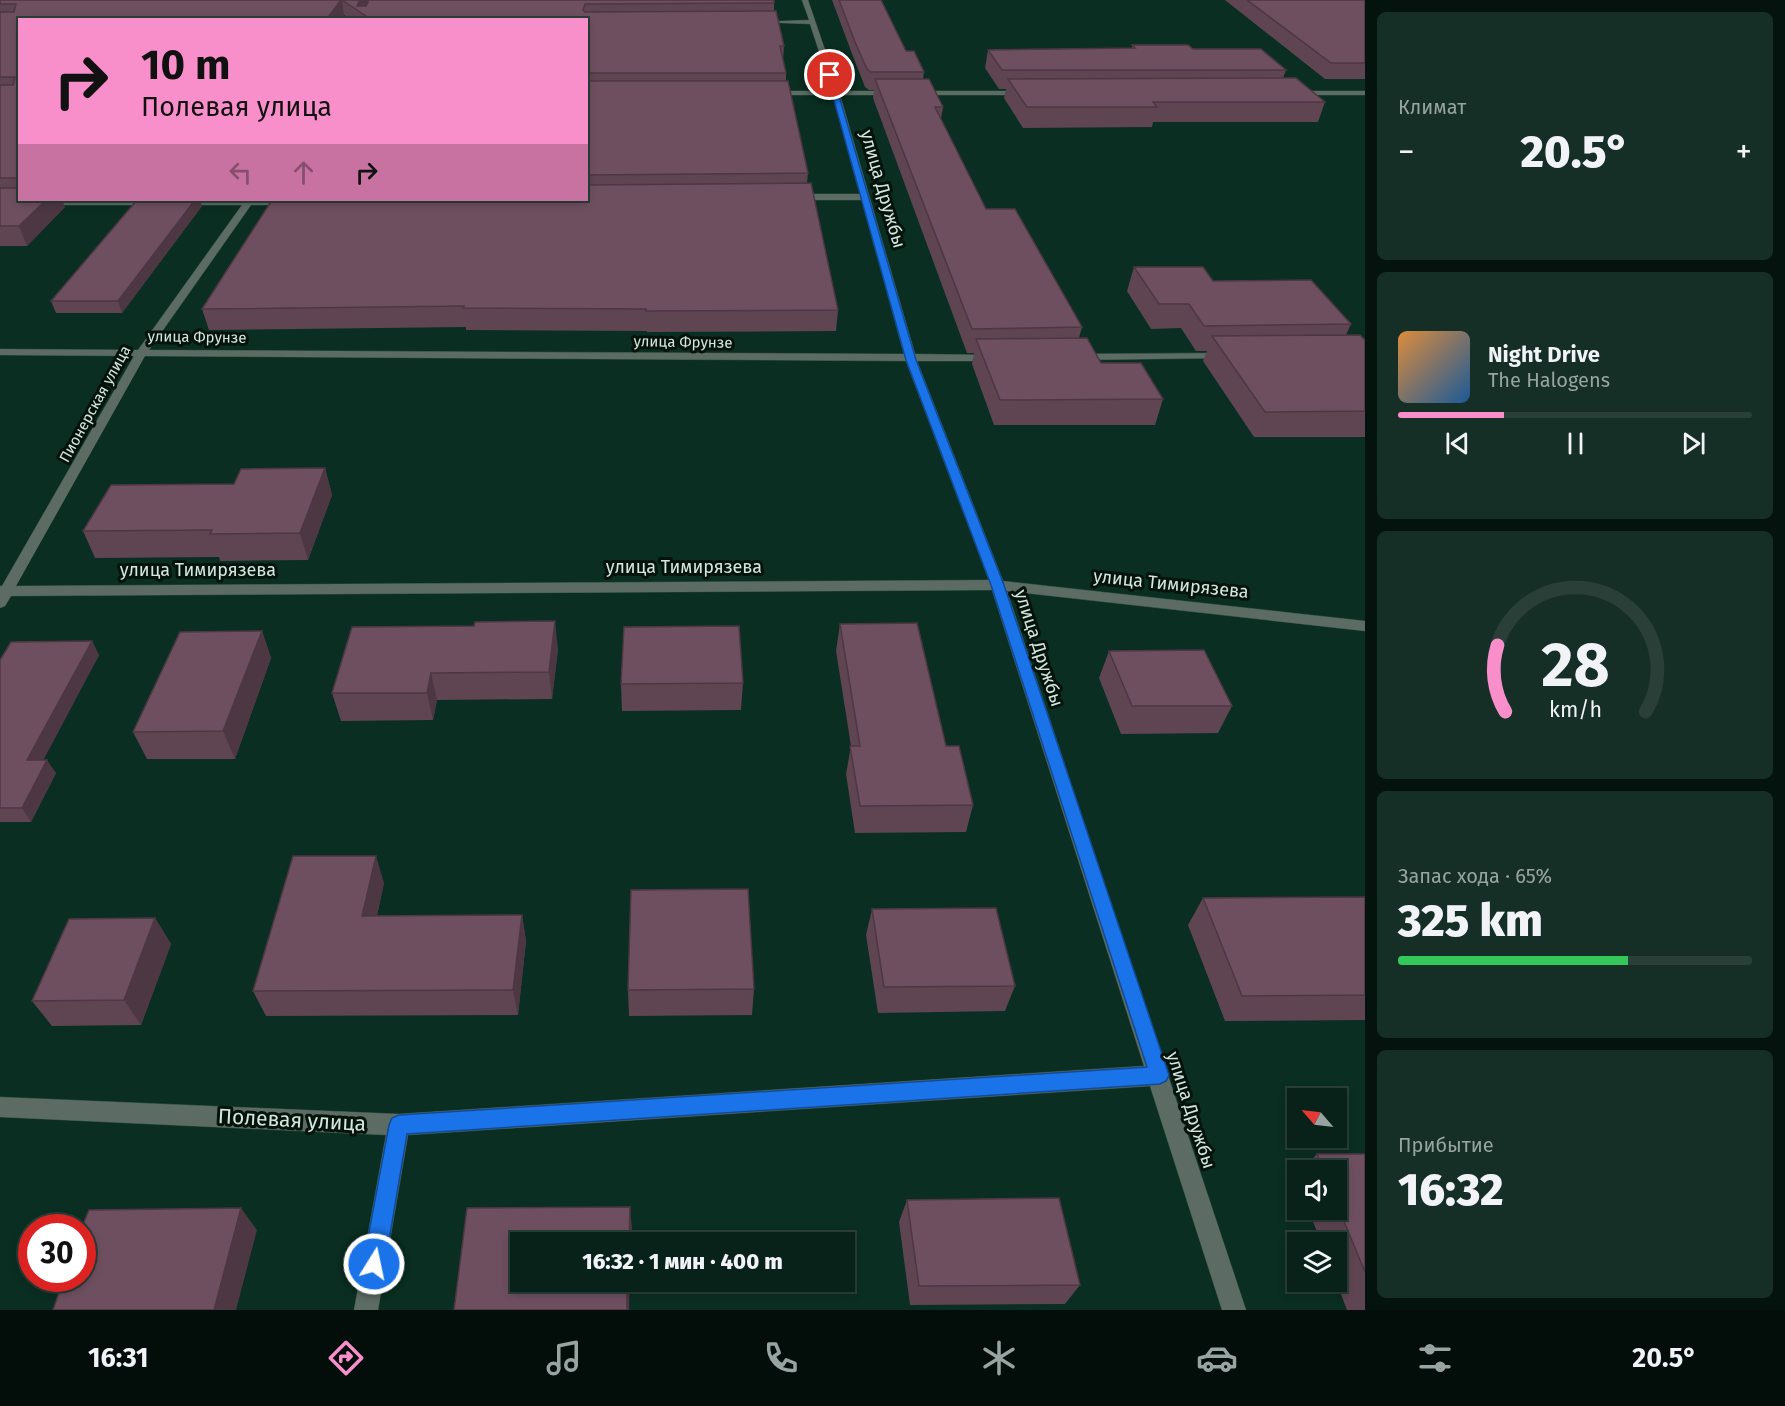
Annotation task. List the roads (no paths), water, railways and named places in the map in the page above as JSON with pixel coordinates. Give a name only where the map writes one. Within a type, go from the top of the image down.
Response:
[{"type":"street","name":"улица Дружбы","points":[[805,0],[836,93],[911,360],[998,585],[1160,1075],[1234,1310]]},
{"type":"street","points":[[753,22],[813,22]]},
{"type":"street","points":[[765,93],[1038,93]]},
{"type":"street","points":[[1288,93],[1365,93]]},
{"type":"street","points":[[784,198],[865,197]]},
{"type":"street","name":"Пионерская улица","points":[[3,595],[142,352],[249,201]]},
{"type":"street","points":[[36,202],[296,202]]},
{"type":"street","name":"улица Фрунзе","points":[[0,352],[911,360],[1007,358]]},
{"type":"street","points":[[1066,358],[1234,356]]},
{"type":"street","name":"улица Тимирязева","points":[[3,595],[998,585],[1365,626]]},
{"type":"street","name":"Полевая улица","points":[[0,1107],[399,1125],[1160,1075]]},
{"type":"street","points":[[366,1310],[399,1125]]}]
